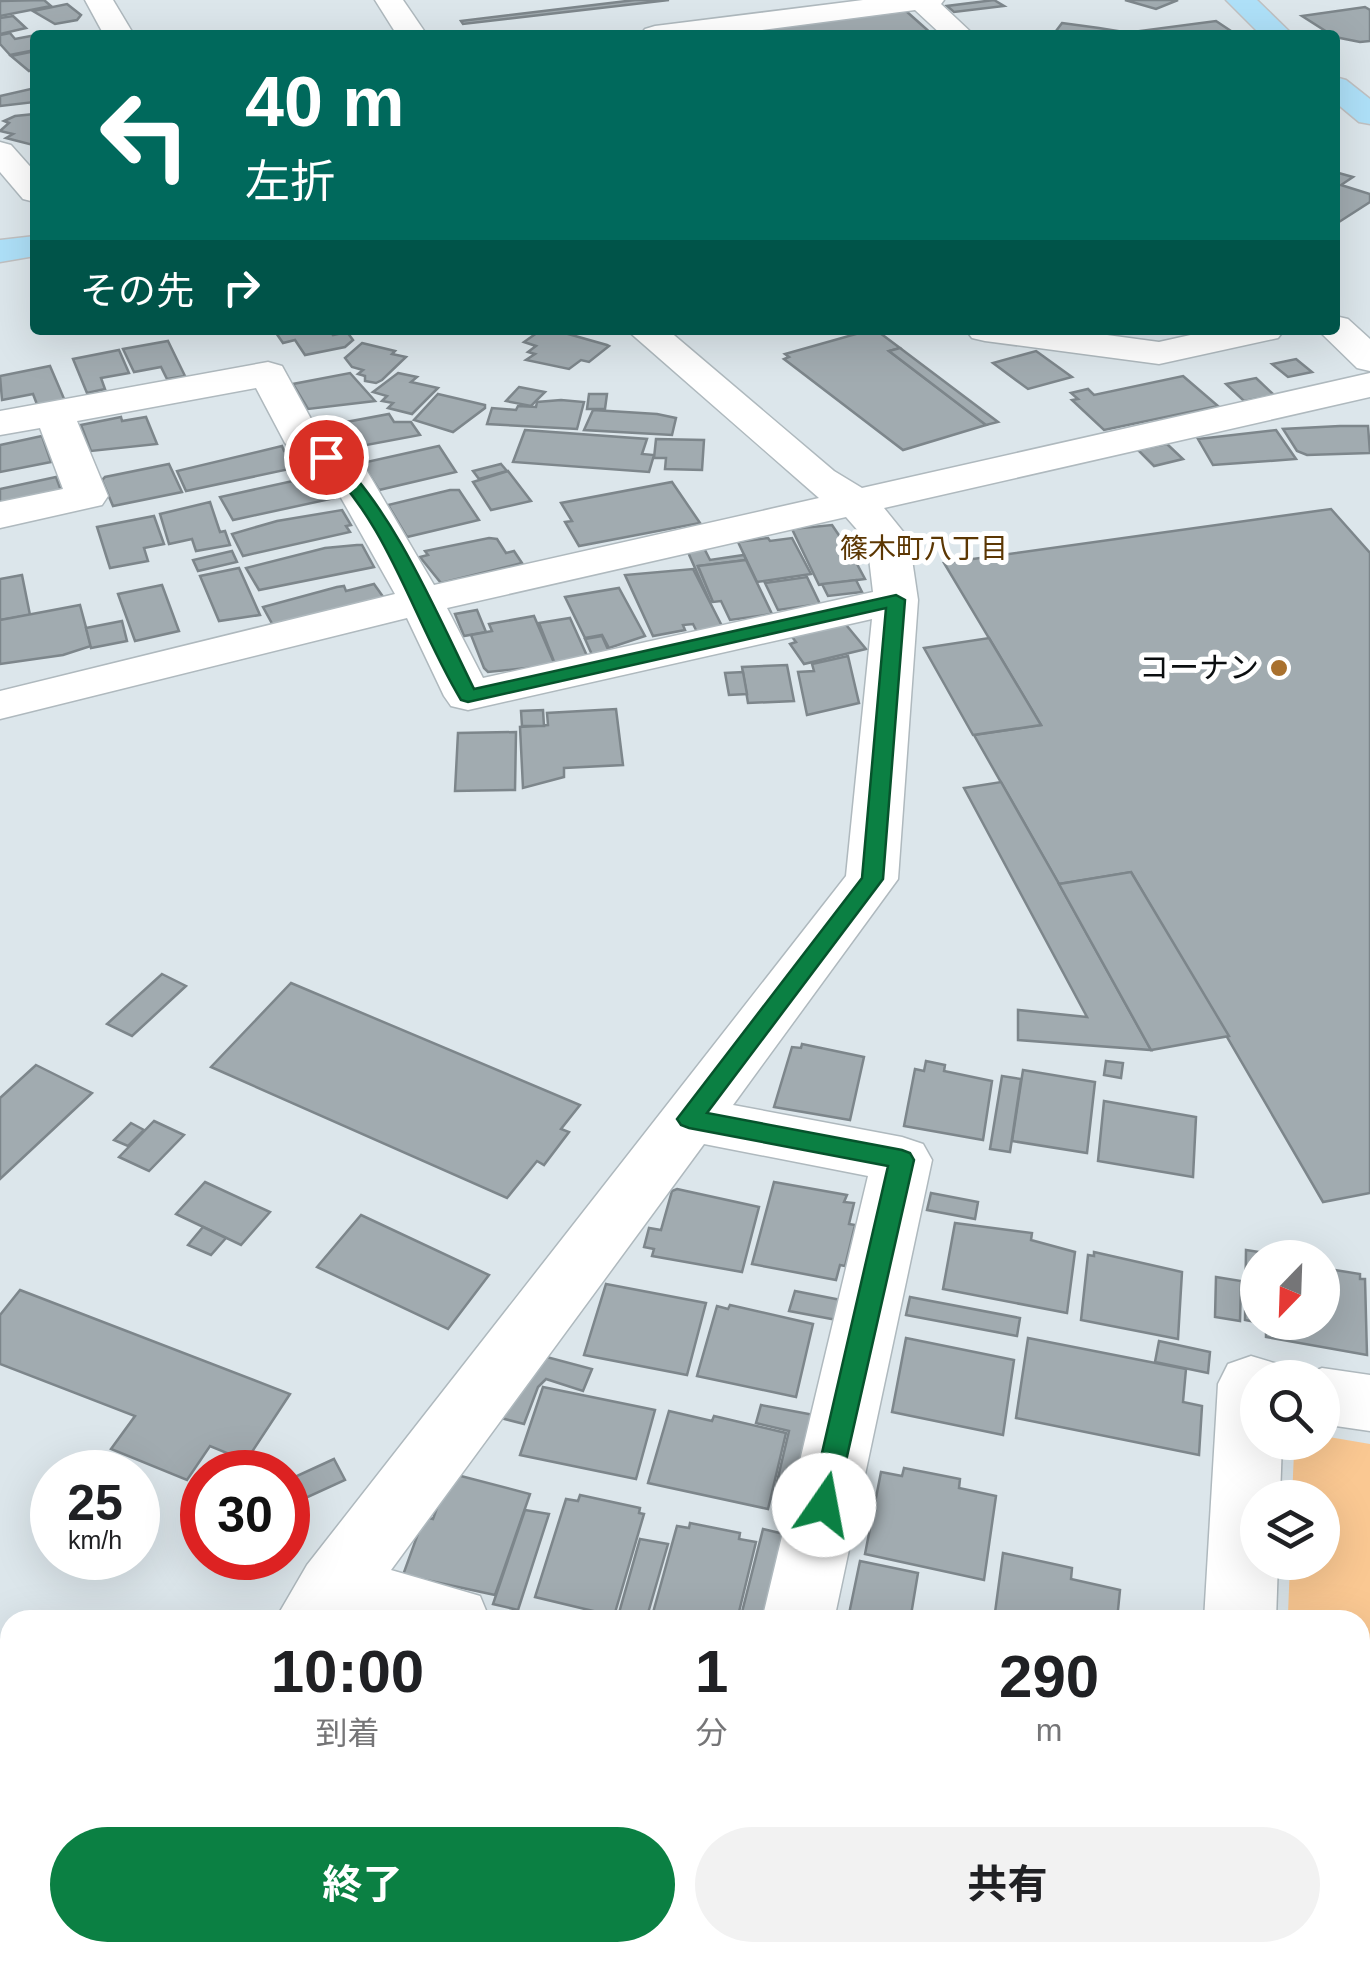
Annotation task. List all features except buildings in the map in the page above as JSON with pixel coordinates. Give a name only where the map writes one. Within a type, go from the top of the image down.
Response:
[{"type":"main road","points":[[1240,0],[1273,30]]},
{"type":"main road","points":[[1341,71],[1370,116]]},
{"type":"main road","points":[[0,250],[30,247]]},
{"type":"street","points":[[98,0],[116,30]]},
{"type":"street","points":[[390,2],[426,0]]},
{"type":"street","points":[[694,30],[930,0]]},
{"type":"street","points":[[921,1],[953,30]]},
{"type":"street","points":[[390,2],[409,30]]},
{"type":"street","points":[[14,153],[30,183]]},
{"type":"street","points":[[1340,332],[1370,360]]},
{"type":"street","points":[[321,1604],[872,879],[896,600],[888,539],[855,502],[819,480],[652,335]]},
{"type":"street","points":[[1025,335],[1160,352],[1241,335]]},
{"type":"street","points":[[0,424],[268,374],[300,434],[352,480],[422,601],[468,696],[896,600]]},
{"type":"street","points":[[0,705],[422,601],[1370,385]]},
{"type":"street","points":[[0,515],[87,496],[54,413]]},
{"type":"street","points":[[689,1119],[902,1160],[800,1610]]},
{"type":"street","points":[[1340,1399],[1370,1403]]},
{"type":"street","points":[[1241,1610],[1248,1460]]},
{"type":"street","points":[[321,1604],[371,1610]]},
{"type":"shaded area","points":[[1340,1439],[1370,1444],[1370,1610],[1288,1610],[1289,1580],[1340,1580],[1340,1480],[1293,1480],[1294,1460],[1340,1460]]},
{"type":"place","name":"コーナン","points":[[1279,668]]},
{"type":"district","name":"篠木町八丁目","points":[[924,548]]},
{"type":"route","points":[[326,457],[352,480],[422,601],[468,696],[896,600],[872,879],[689,1119],[902,1160],[824,1505]]}]
